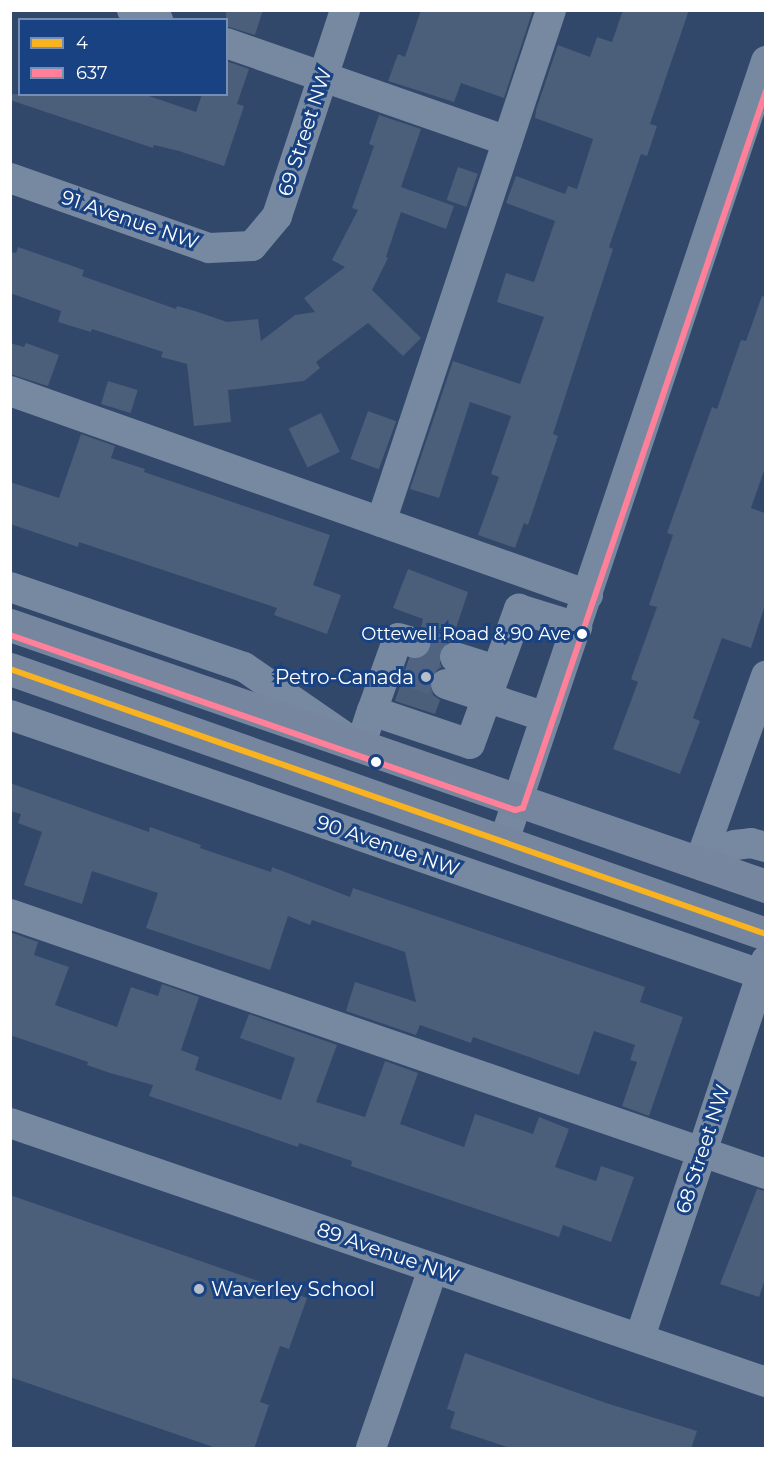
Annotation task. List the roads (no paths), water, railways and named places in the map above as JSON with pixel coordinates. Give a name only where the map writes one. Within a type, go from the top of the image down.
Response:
[{"type":"main road","points":[[10,625],[765,886]]},
{"type":"main road","points":[[10,669],[765,934]]},
{"type":"street","points":[[132,10],[153,18]]},
{"type":"street","name":"69 Street NW","points":[[252,246],[277,216],[345,10]]},
{"type":"street","points":[[381,522],[551,10]]},
{"type":"street","points":[[228,44],[507,141]]},
{"type":"street","points":[[504,841],[588,595],[755,132],[765,61]]},
{"type":"street","name":"91 Avenue NW","points":[[10,178],[209,248],[252,246]]},
{"type":"street","points":[[10,391],[588,595]]},
{"type":"street","points":[[10,587],[244,667],[360,747],[372,711],[403,659]]},
{"type":"street","points":[[460,781],[470,744],[519,609],[578,627]]},
{"type":"street","points":[[496,670],[451,670],[486,698],[546,717]]},
{"type":"street","points":[[699,864],[765,676]]},
{"type":"street","points":[[372,711],[470,744]]},
{"type":"street","name":"90 Avenue NW","points":[[10,715],[764,970]]},
{"type":"street","points":[[699,864],[718,850],[735,845],[751,843],[765,847]]},
{"type":"street","points":[[10,914],[765,1174]]},
{"type":"street","name":"68 Street NW","points":[[640,1337],[764,970]]},
{"type":"street","name":"89 Avenue NW","points":[[10,1123],[433,1269],[640,1337],[765,1382]]},
{"type":"street","points":[[371,1449],[433,1269]]},
{"type":"tunnel","points":[[415,643],[455,657]]},
{"type":"tunnel","points":[[405,670],[446,684]]},
{"type":"place","name":"Ottewell Road & 90 Ave","points":[[582,634]]},
{"type":"place","name":"Petro-Canada","points":[[426,677]]},
{"type":"place","name":"Waverley School","points":[[199,1289]]}]
